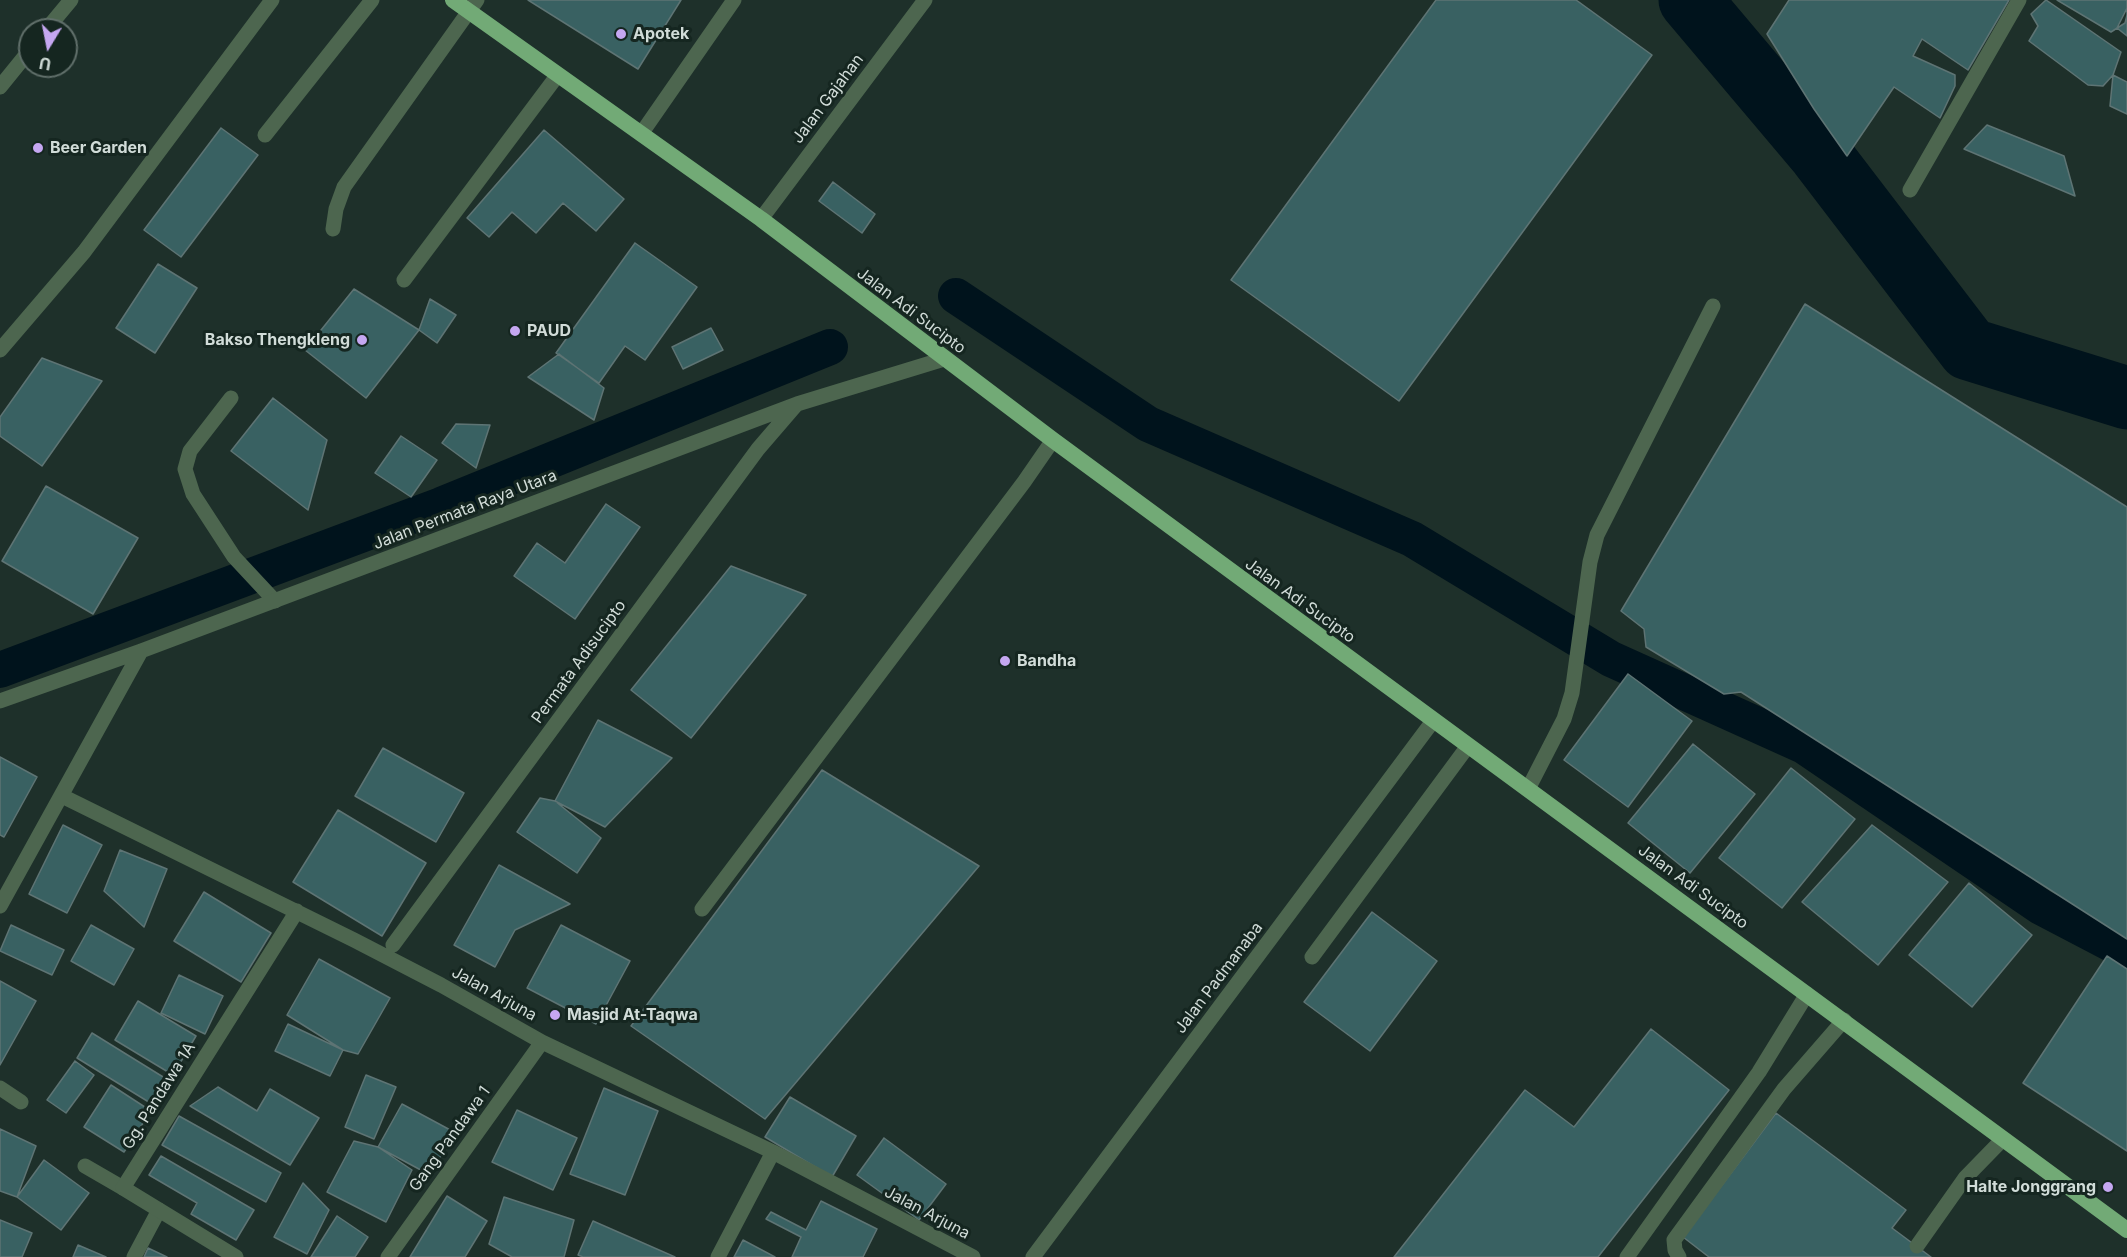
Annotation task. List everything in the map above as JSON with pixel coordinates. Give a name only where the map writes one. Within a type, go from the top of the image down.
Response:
[{"type":"highway","name":"Jalan Adi Sucipto","points":[[453,0],[473,6],[557,76],[760,219],[1053,440],[2127,1230]]},
{"type":"street","points":[[56,18],[70,0]]},
{"type":"street","points":[[0,350],[84,252],[272,0]]},
{"type":"street","points":[[265,135],[372,0]]},
{"type":"street","points":[[641,134],[734,0]]},
{"type":"street","name":"Jalan Gajahan","points":[[760,219],[925,0]]},
{"type":"street","points":[[1910,190],[2019,0]]},
{"type":"street","points":[[333,229],[336,208],[344,188],[473,6]]},
{"type":"street","points":[[0,87],[18,65]]},
{"type":"street","points":[[404,280],[557,76]]},
{"type":"street","points":[[1528,789],[1564,719],[1572,693],[1590,562],[1597,535],[1713,306]]},
{"type":"street","name":"Jalan Permata Raya Utara","points":[[0,701],[141,651],[797,404],[945,359]]},
{"type":"street","points":[[231,398],[189,451],[185,469],[193,494],[234,557],[275,601]]},
{"type":"street","name":"Permata Adisucipto","points":[[393,945],[758,448],[797,404]]},
{"type":"street","points":[[702,909],[1024,482],[1053,440]]},
{"type":"street","points":[[0,906],[141,651]]},
{"type":"street","name":"Jalan Padmanaba","points":[[1033,1257],[1433,721]]},
{"type":"street","points":[[1312,957],[1468,746]]},
{"type":"street","name":"Jalan Arjuna","points":[[62,796],[297,911],[441,985],[542,1042],[773,1152],[973,1257]]},
{"type":"street","name":"Gg. Pandawa 1A","points":[[123,1188],[297,911]]},
{"type":"street","points":[[1627,1257],[1759,1072],[1807,994]]},
{"type":"street","points":[[1679,1257],[1674,1250],[1674,1240],[1784,1089],[1844,1020]]},
{"type":"street","name":"Gang Pandawa 1","points":[[388,1257],[542,1042]]},
{"type":"street","points":[[0,1088],[21,1102]]},
{"type":"street","points":[[1917,1246],[1965,1178],[2003,1138]]},
{"type":"street","points":[[718,1257],[773,1152]]},
{"type":"street","points":[[85,1166],[236,1257]]},
{"type":"street","points":[[134,1257],[159,1210]]},
{"type":"building","name":"Apotek","points":[[528,0],[681,0],[638,69]]},
{"type":"building","points":[[1436,0],[1576,0],[1652,55],[1399,401],[1231,280]]},
{"type":"building","points":[[1789,0],[2009,0],[1968,70],[1922,39],[1913,56],[1955,75],[1955,86],[1940,118],[1894,87],[1847,156],[1814,109],[1767,34]]},
{"type":"building","points":[[2046,0],[2121,52],[2113,75],[2103,86],[2088,85],[2029,41],[2038,26],[2031,14]]},
{"type":"building","points":[[2057,0],[2127,0],[2125,23],[2111,32]]},
{"type":"building","points":[[2127,8],[2127,36],[2117,28]]},
{"type":"building","points":[[2113,75],[2127,82],[2127,114],[2110,106]]},
{"type":"building","points":[[1987,125],[2064,156],[2075,196],[1964,149]]},
{"type":"building","points":[[221,128],[258,155],[181,257],[144,230]]},
{"type":"building","points":[[544,130],[624,199],[596,231],[563,203],[536,233],[512,212],[489,237],[467,218]]},
{"type":"building","points":[[833,182],[875,214],[862,233],[819,201]]},
{"type":"building","points":[[635,243],[697,287],[645,360],[625,346],[599,383],[556,353]]},
{"type":"building","points":[[158,264],[197,288],[155,353],[116,328]]},
{"type":"building","name":"Bakso Thengkleng","points":[[354,289],[419,330],[366,398],[305,350]]},
{"type":"building","points":[[430,299],[456,315],[437,343],[419,330]]},
{"type":"building","points":[[1805,304],[2127,507],[2127,939],[1741,692],[1724,694],[1646,647],[1644,629],[1621,611]]},
{"type":"building","points":[[711,328],[723,350],[683,369],[672,347]]},
{"type":"building","points":[[559,354],[604,388],[594,420],[528,377]]},
{"type":"building","points":[[42,358],[102,381],[42,466],[0,436],[0,417]]},
{"type":"building","points":[[273,398],[327,440],[308,510],[231,451]]},
{"type":"building","points":[[456,424],[490,425],[476,468],[442,443]]},
{"type":"building","points":[[401,436],[437,460],[411,497],[375,473]]},
{"type":"building","points":[[46,486],[138,538],[93,614],[2,561]]},
{"type":"building","points":[[606,504],[640,527],[575,619],[514,576],[537,543],[565,563]]},
{"type":"building","points":[[731,566],[806,595],[691,738],[631,690]]},
{"type":"building","points":[[1628,674],[1692,721],[1628,807],[1564,760]]},
{"type":"building","points":[[598,720],[672,758],[605,827],[555,801]]},
{"type":"building","points":[[1693,744],[1755,794],[1690,873],[1628,823]]},
{"type":"building","points":[[383,748],[464,793],[436,842],[355,796]]},
{"type":"building","points":[[0,757],[37,777],[4,837],[0,835]]},
{"type":"building","points":[[1791,768],[1855,819],[1782,908],[1719,858]]},
{"type":"building","points":[[822,770],[979,866],[765,1119],[631,1026]]},
{"type":"building","points":[[540,798],[555,801],[601,838],[577,873],[517,832]]},
{"type":"building","points":[[338,810],[426,863],[382,936],[293,882]]},
{"type":"building","points":[[63,825],[102,845],[67,913],[29,894]]},
{"type":"building","points":[[1872,825],[1948,882],[1878,965],[1802,902]]},
{"type":"building","points":[[120,850],[167,869],[144,927],[104,891]]},
{"type":"building","points":[[499,865],[570,904],[515,930],[495,967],[454,945]]},
{"type":"building","points":[[1969,883],[2032,935],[1972,1007],[1909,955]]},
{"type":"building","points":[[204,892],[271,933],[241,982],[174,941]]},
{"type":"building","points":[[1372,912],[1437,961],[1370,1051],[1304,1002]]},
{"type":"building","points":[[11,925],[64,950],[52,975],[0,951]]},
{"type":"building","points":[[91,925],[134,949],[114,985],[71,961]]},
{"type":"building","points":[[561,925],[630,961],[596,1024],[527,988]]},
{"type":"building","points":[[2107,956],[2127,969],[2127,1151],[2023,1083]]},
{"type":"building","points":[[319,959],[390,998],[358,1054],[343,1050],[287,1015]]},
{"type":"building","points":[[179,975],[223,996],[205,1034],[161,1013]]},
{"type":"building","points":[[0,981],[36,1001],[0,1065]]},
{"type":"building","points":[[138,1001],[196,1036],[173,1075],[115,1040]]},
{"type":"building","points":[[288,1024],[343,1050],[330,1076],[275,1051]]},
{"type":"building","points":[[1651,1029],[1729,1090],[1598,1257],[1394,1257],[1525,1090],[1574,1127]]},
{"type":"building","points":[[92,1033],[168,1080],[152,1104],[77,1058]]},
{"type":"building","points":[[75,1061],[94,1075],[66,1113],[47,1100]]},
{"type":"building","points":[[366,1075],[396,1087],[374,1139],[345,1127]]},
{"type":"building","points":[[111,1085],[151,1111],[124,1152],[84,1127]]},
{"type":"building","points":[[218,1087],[257,1111],[270,1089],[319,1118],[290,1165],[190,1106]]},
{"type":"building","points":[[604,1088],[658,1111],[625,1195],[570,1174]]},
{"type":"building","points":[[790,1097],[856,1136],[832,1177],[765,1137]]},
{"type":"building","points":[[402,1104],[454,1132],[430,1175],[378,1147]]},
{"type":"building","points":[[517,1110],[577,1138],[553,1190],[492,1162]]},
{"type":"building","points":[[1776,1113],[1906,1210],[1892,1228],[1931,1257],[1709,1257],[1683,1237]]},
{"type":"building","points":[[179,1116],[281,1173],[266,1202],[162,1145]]},
{"type":"building","points":[[0,1129],[36,1146],[17,1197],[0,1191]]},
{"type":"building","points":[[884,1138],[946,1184],[919,1220],[857,1175]]},
{"type":"building","points":[[354,1141],[378,1147],[412,1170],[386,1222],[327,1192]]},
{"type":"building","points":[[161,1156],[254,1210],[236,1240],[191,1214],[197,1203],[149,1175]]},
{"type":"building","points":[[44,1160],[89,1193],[61,1230],[17,1197]]},
{"type":"building","points":[[303,1183],[329,1210],[307,1254],[274,1237]]},
{"type":"building","points":[[447,1196],[487,1221],[465,1257],[410,1257]]},
{"type":"building","points":[[504,1197],[574,1220],[564,1257],[512,1257],[489,1244]]},
{"type":"building","points":[[821,1201],[877,1229],[863,1257],[792,1257],[801,1237],[766,1219],[771,1212],[806,1230]]},
{"type":"building","points":[[337,1216],[368,1237],[355,1257],[311,1257]]},
{"type":"building","points":[[0,1220],[32,1233],[22,1257],[0,1257]]},
{"type":"building","points":[[593,1221],[675,1257],[583,1257],[578,1255]]},
{"type":"building","points":[[743,1240],[775,1257],[734,1257]]},
{"type":"building","points":[[78,1245],[106,1257],[73,1257]]},
{"type":"building","points":[[148,1248],[167,1257],[144,1257]]},
{"type":"waterway","points":[[1690,0],[1820,154],[1969,349],[2127,398]]},
{"type":"waterway","points":[[956,296],[1148,424],[1412,539],[1611,659],[1804,746],[2041,907],[2127,952]]},
{"type":"waterway","points":[[0,670],[441,505],[830,347]]},
{"type":"place","name":"Apotek","points":[[621,34]]},
{"type":"place","name":"Beer Garden","points":[[38,148]]},
{"type":"place","name":"PAUD","points":[[515,331]]},
{"type":"place","name":"Bakso Thengkleng","points":[[362,340]]},
{"type":"place","name":"Bandha","points":[[1005,661]]},
{"type":"place","name":"Masjid At-Taqwa","points":[[555,1015]]},
{"type":"place","name":"Halte Jonggrang","points":[[2108,1187]]}]
